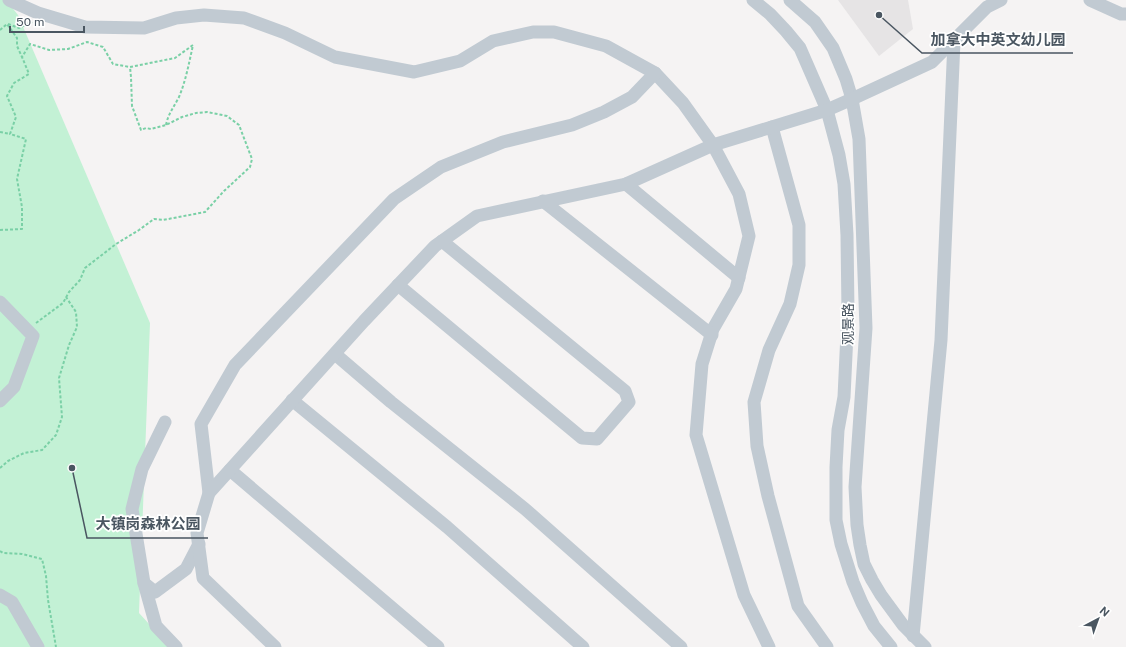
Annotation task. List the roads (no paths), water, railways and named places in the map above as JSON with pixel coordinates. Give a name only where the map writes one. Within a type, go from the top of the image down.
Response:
[{"type":"street","points":[[9,0],[38,13],[85,27],[144,28],[176,18],[204,15],[244,18],[285,33],[335,57],[414,72],[460,61],[493,42],[533,32],[554,32],[606,46],[654,73],[683,103],[713,145],[739,194],[749,236],[736,289],[712,334],[702,364],[696,435],[744,595],[767,646]]},
{"type":"street","name":"观景路","points":[[753,0],[770,14],[800,48],[827,110],[839,155],[844,184],[848,312],[844,397],[838,430],[836,520],[841,544],[853,582],[862,603],[874,626],[891,647]]},
{"type":"street","name":"观景路","points":[[790,0],[815,22],[830,43],[846,79],[852,99],[859,139],[866,328],[855,487],[857,525],[860,545],[864,564],[881,596],[903,625],[925,647]]},
{"type":"street","points":[[209,493],[292,400],[435,246],[477,216],[626,184],[713,145],[827,110],[932,62],[987,8],[1001,0]]},
{"type":"street","points":[[1090,0],[1121,14],[1126,14]]},
{"type":"street","points":[[913,636],[941,340],[954,41]]},
{"type":"street","points":[[275,647],[204,578],[198,544],[197,533],[209,493],[201,424],[235,365],[394,200],[441,167],[503,142],[572,125],[604,112],[632,97],[654,73]]},
{"type":"street","points":[[772,127],[799,225],[799,265],[790,304],[769,350],[754,402],[757,446],[774,518],[798,606],[827,647]]},
{"type":"street","points":[[626,184],[739,278]]},
{"type":"street","points":[[543,201],[712,334]]},
{"type":"street","points":[[398,285],[582,438],[597,439],[630,402],[625,391],[442,241]]},
{"type":"street","points":[[0,302],[33,336],[14,387],[0,401]]},
{"type":"street","points":[[335,354],[391,402],[525,509],[681,647]]},
{"type":"street","points":[[292,400],[447,527],[583,647]]},
{"type":"street","points":[[165,422],[142,469],[132,509],[144,583],[156,626],[176,647]]},
{"type":"street","points":[[230,470],[438,647]]},
{"type":"street","points":[[144,583],[154,592],[186,569],[198,544]]},
{"type":"street","points":[[0,595],[12,602],[38,647]]},
{"type":"place","name":"加拿大中英文幼儿园","points":[[879,15]]},
{"type":"place","name":"大镇岗森林公园","points":[[72,468]]}]
